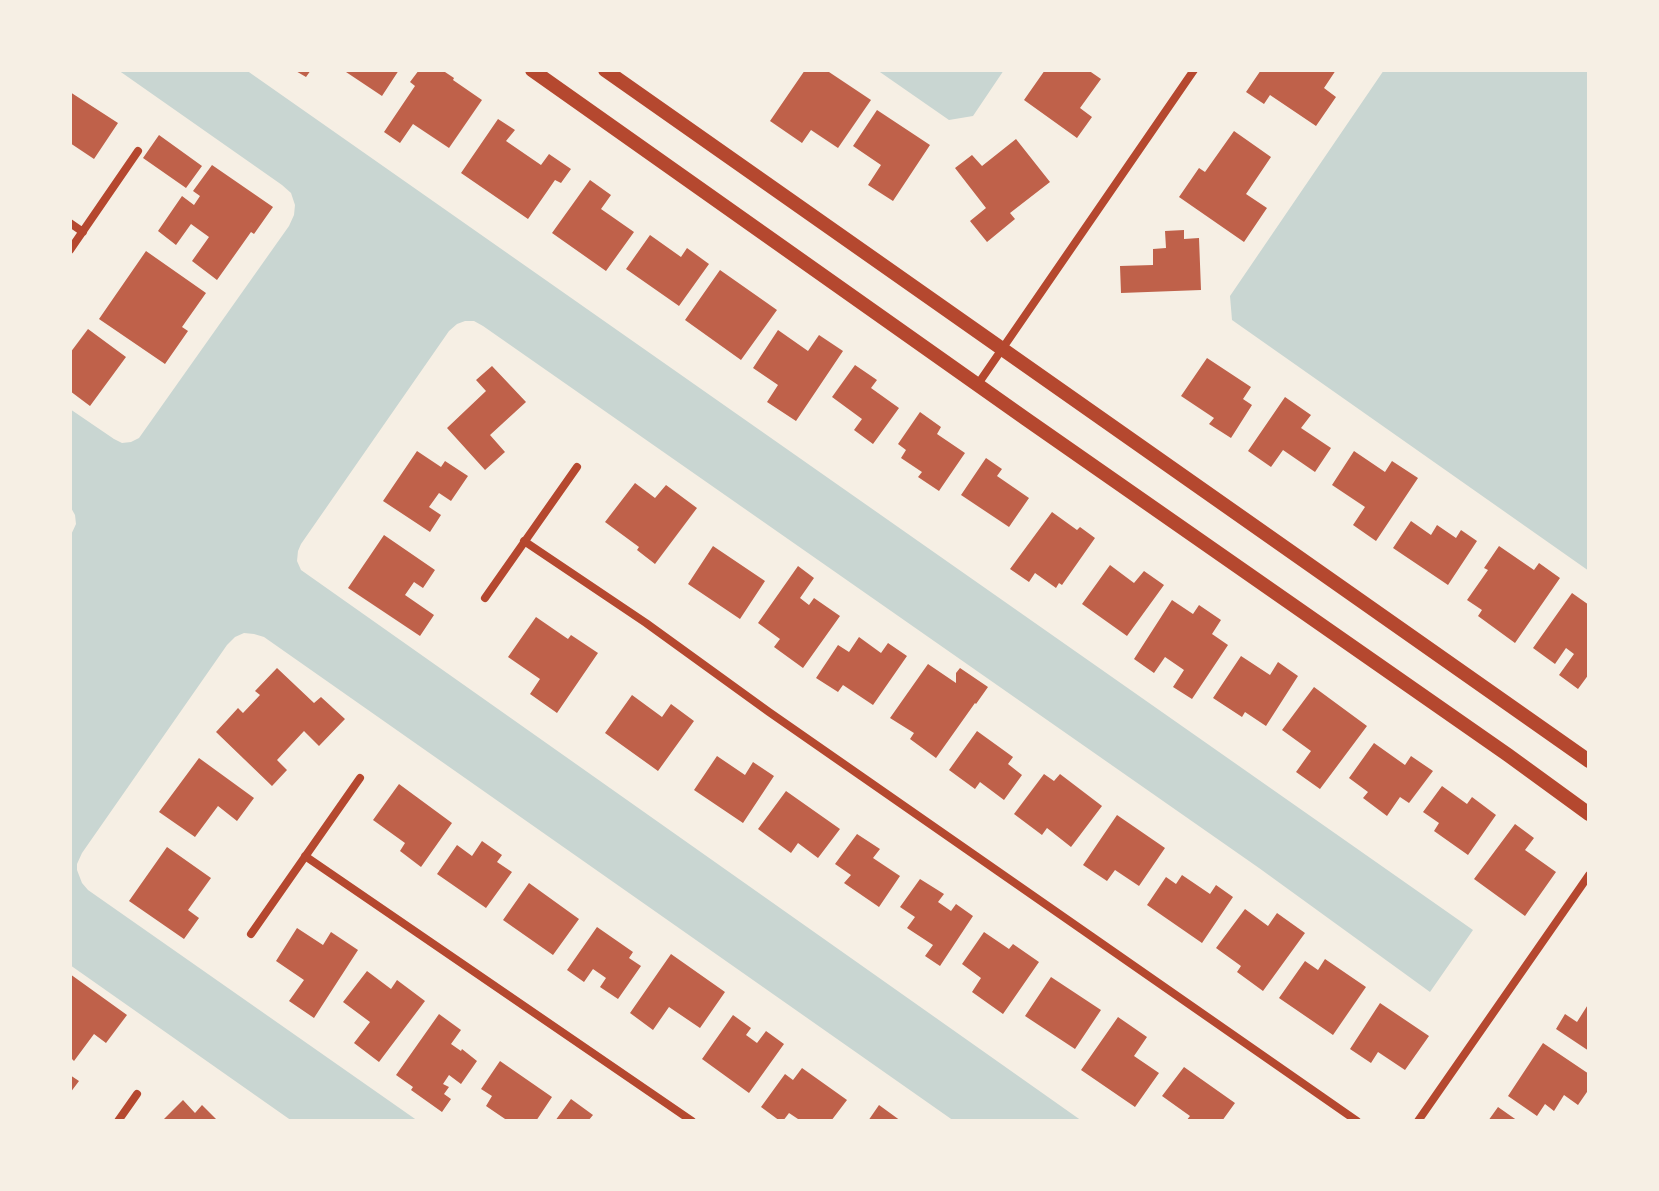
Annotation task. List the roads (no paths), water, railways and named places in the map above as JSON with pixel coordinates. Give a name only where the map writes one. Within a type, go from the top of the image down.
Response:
[{"type":"street","points":[[532,70],[1589,814]]},
{"type":"street","points":[[605,70],[1589,761]]},
{"type":"street","points":[[978,384],[1194,70]]},
{"type":"street","points":[[70,250],[138,151]]},
{"type":"street","points":[[70,223],[83,232]]},
{"type":"street","points":[[485,598],[577,467]]},
{"type":"street","points":[[524,541],[646,623],[1357,1121]]},
{"type":"street","points":[[251,934],[360,778]]},
{"type":"street","points":[[305,856],[692,1121]]},
{"type":"street","points":[[1418,1121],[1589,875]]},
{"type":"street","points":[[118,1121],[137,1094]]}]
